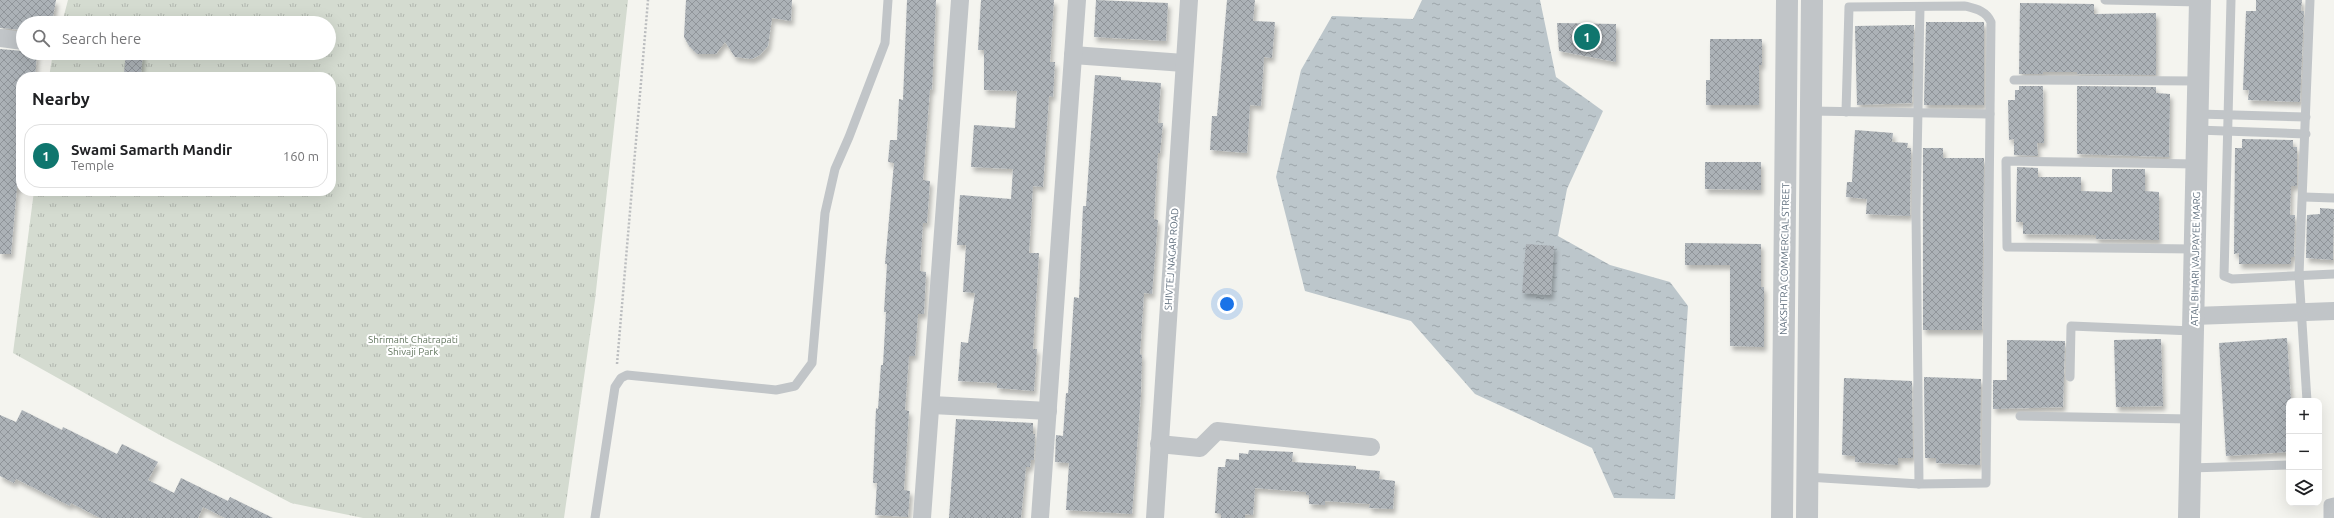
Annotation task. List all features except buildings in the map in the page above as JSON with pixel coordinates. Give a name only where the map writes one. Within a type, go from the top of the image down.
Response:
[{"type":"street","points":[[922,518],[932,405],[960,0]]},
{"type":"street","points":[[1040,518],[1077,0]]},
{"type":"street","name":"SHIVTEJ NAGAR ROAD","points":[[1155,518],[1188,0]]},
{"type":"street","name":"NAKSHTRA COMMERCIAL STREET","points":[[1782,518],[1787,0]]},
{"type":"street","points":[[1807,518],[1812,0]]},
{"type":"street","name":"ATAL BIHARI VAJPAYEE MARG","points":[[2189,518],[2200,1]]},
{"type":"street","points":[[0,38],[16,40]]},
{"type":"street","points":[[1073,55],[1184,63]]},
{"type":"street","points":[[2193,324],[2302,312],[2334,311]]},
{"type":"street","points":[[932,405],[1048,411]]},
{"type":"street","points":[[1160,444],[1200,448],[1217,431],[1371,447]]},
{"type":"street","points":[[2330,518],[2330,504],[2334,504]]},
{"type":"lane","points":[[595,518],[614,395],[621,378],[627,375],[776,390],[795,386],[805,375],[812,363],[825,213],[835,169],[849,137],[884,42],[888,0]]},
{"type":"lane","points":[[2105,0],[2200,1]]},
{"type":"lane","points":[[2231,0],[2224,276],[2232,279],[2334,274]]},
{"type":"lane","points":[[2307,398],[2299,275],[2304,197],[2310,0]]},
{"type":"lane","points":[[1919,484],[1916,212],[1920,6]]},
{"type":"lane","points":[[1807,477],[1919,484],[1986,483],[1991,22],[1988,15],[1977,9],[1966,6],[1849,7],[1846,112]]},
{"type":"lane","points":[[2014,80],[2198,82]]},
{"type":"lane","points":[[1811,112],[1990,114]]},
{"type":"lane","points":[[2198,122],[2227,115],[2306,117]]},
{"type":"lane","points":[[2198,122],[2228,132],[2306,134]]},
{"type":"lane","points":[[2195,249],[2007,247],[2006,161],[2197,164]]},
{"type":"lane","points":[[2304,197],[2334,198]]},
{"type":"lane","points":[[2070,377],[2071,326],[2193,324]]},
{"type":"lane","points":[[2020,416],[2191,419]]},
{"type":"lane","points":[[2190,468],[2286,465]]},
{"type":"path","points":[[614,395],[648,0]]},
{"type":"green space","name":"Shrimant Chatrapati Shivaji Park","points":[[68,0],[628,0],[595,300],[564,518],[363,518],[291,503],[158,434],[13,353],[33,196],[336,196],[336,72],[50,72],[52,60],[336,60],[336,16],[64,16]]},
{"type":"water","points":[[1422,0],[1540,0],[1556,77],[1603,111],[1567,189],[1558,236],[1610,265],[1670,282],[1688,306],[1675,499],[1614,498],[1592,448],[1475,394],[1411,321],[1305,291],[1276,177],[1301,70],[1332,16],[1413,19]]},
{"type":"place","name":"Swami Samarth Mandir","points":[[1587,37]]}]
